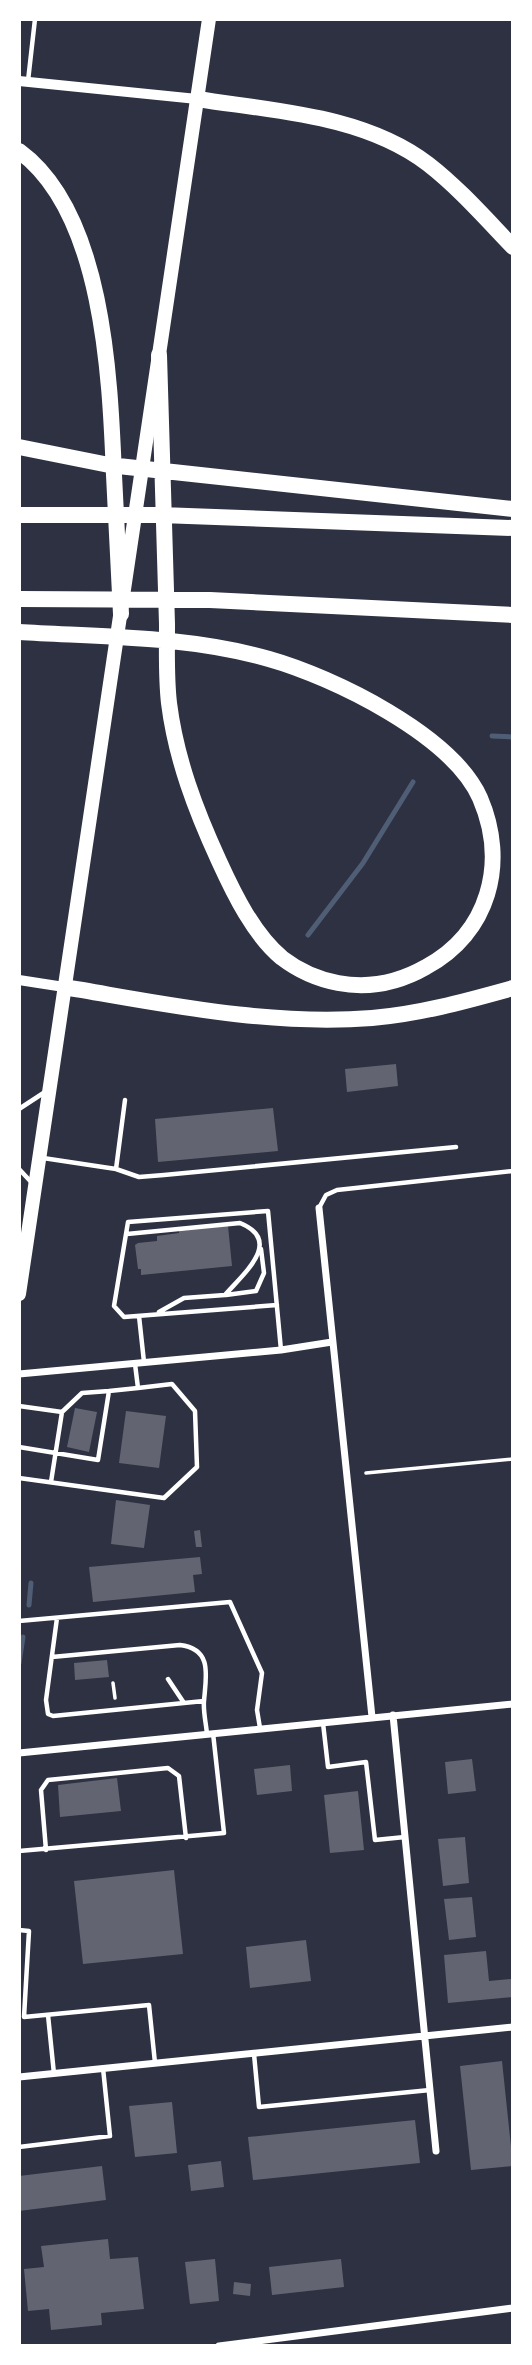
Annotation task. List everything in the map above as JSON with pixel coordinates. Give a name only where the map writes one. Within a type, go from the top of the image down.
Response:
[{"type":"highway","points":[[197,99],[320,118],[370,134],[403,149],[426,162],[447,180],[513,247]]},
{"type":"highway","points":[[19,151],[43,172],[59,195],[86,261],[99,309],[109,370],[121,614]]},
{"type":"highway","points":[[21,632],[165,641],[268,658],[318,676],[388,711],[449,756],[466,774],[480,797],[493,850],[492,875],[486,900],[475,922],[461,942],[441,959],[416,973],[386,984],[355,986],[303,972],[282,958],[266,942],[225,875],[207,836],[182,767],[169,703],[159,355]]},
{"type":"highway","points":[[19,447],[108,465],[513,509]]},
{"type":"highway","points":[[19,515],[136,514],[513,528]]},
{"type":"highway","points":[[19,599],[198,600],[513,615]]},
{"type":"highway","points":[[64,987],[231,1015],[275,1019],[372,1017],[420,1012],[513,988]]},
{"type":"main road","points":[[19,1294],[26,1205],[35,1186],[209,19]]},
{"type":"street","points":[[23,82],[197,99]]},
{"type":"street","points":[[19,980],[64,987]]},
{"type":"street","points":[[319,1208],[372,1717]]},
{"type":"street","points":[[19,1374],[281,1350],[332,1342]]},
{"type":"street","points":[[19,1753],[513,1704]]},
{"type":"street","points":[[393,1715],[436,2151]]},
{"type":"street","points":[[19,2077],[513,2027]]},
{"type":"street","points":[[219,2346],[513,2308]]},
{"type":"lane","points":[[23,82],[35,19]]},
{"type":"lane","points":[[19,1109],[48,1090]]},
{"type":"lane","points":[[116,1169],[125,1100]]},
{"type":"lane","points":[[39,1157],[116,1169],[139,1177],[456,1147]]},
{"type":"lane","points":[[19,1169],[35,1186]]},
{"type":"lane","points":[[319,1208],[326,1195],[337,1190],[513,1171]]},
{"type":"lane","points":[[277,1305],[124,1317],[114,1306],[128,1222],[268,1210],[277,1305],[281,1350]]},
{"type":"lane","points":[[127,1234],[240,1223],[253,1228],[260,1238],[264,1273],[256,1291],[248,1294],[184,1298],[155,1314]]},
{"type":"lane","points":[[225,1295],[261,1249]]},
{"type":"lane","points":[[138,1388],[139,1316]]},
{"type":"lane","points":[[19,1478],[164,1498],[197,1467],[195,1411],[172,1384],[82,1393],[62,1412],[51,1482]]},
{"type":"lane","points":[[19,1447],[98,1460],[109,1391]]},
{"type":"lane","points":[[19,1406],[62,1412]]},
{"type":"lane","points":[[19,1621],[230,1602],[262,1674],[257,1710],[260,1728]]},
{"type":"lane","points":[[57,1618],[46,1710],[48,1714],[53,1716],[204,1701]]},
{"type":"lane","points":[[19,1851],[224,1833],[204,1701],[207,1688],[204,1661],[200,1652],[191,1646],[180,1645],[52,1657]]},
{"type":"lane","points":[[168,1678],[184,1703]]},
{"type":"lane","points":[[323,1722],[328,1767],[366,1762],[375,1840],[406,1836]]},
{"type":"lane","points":[[46,1850],[41,1790],[48,1780],[169,1768],[180,1776],[186,1838]]},
{"type":"lane","points":[[19,1930],[29,1931],[24,2017],[149,2004],[155,2063]]},
{"type":"lane","points":[[48,2015],[54,2074]]},
{"type":"lane","points":[[254,2054],[259,2107],[430,2090]]},
{"type":"lane","points":[[19,2147],[110,2136],[103,2068]]},
{"type":"path","points":[[366,1473],[513,1459]]},
{"type":"building","points":[[396,1064],[398,1086],[347,1092],[345,1069]]},
{"type":"building","points":[[273,1108],[278,1151],[158,1162],[155,1119]]},
{"type":"building","points":[[228,1226],[232,1266],[141,1275],[135,1245],[138,1243],[157,1241],[157,1236],[179,1233],[179,1230]]},
{"type":"building","points":[[75,1408],[97,1412],[89,1452],[67,1447]]},
{"type":"building","points":[[126,1411],[166,1416],[159,1468],[119,1463]]},
{"type":"building","points":[[116,1500],[150,1505],[144,1548],[111,1544]]},
{"type":"building","points":[[200,1530],[202,1547],[196,1547],[194,1531]]},
{"type":"building","points":[[200,1557],[202,1574],[193,1575],[195,1592],[93,1602],[89,1567]]},
{"type":"building","points":[[107,1660],[109,1677],[75,1680],[74,1663]]},
{"type":"building","points":[[472,1759],[476,1791],[448,1794],[445,1762]]},
{"type":"building","points":[[290,1765],[292,1791],[257,1795],[254,1769]]},
{"type":"building","points":[[117,1778],[121,1811],[60,1817],[58,1785]]},
{"type":"building","points":[[358,1791],[364,1850],[330,1853],[324,1795]]},
{"type":"building","points":[[465,1837],[469,1883],[443,1886],[438,1839]]},
{"type":"building","points":[[174,1870],[183,1954],[83,1964],[74,1881]]},
{"type":"building","points":[[472,1897],[476,1937],[449,1940],[444,1899]]},
{"type":"building","points":[[306,1940],[311,1981],[250,1988],[246,1947]]},
{"type":"building","points":[[486,1951],[489,1981],[511,1979],[513,1997],[448,2003],[444,1955]]},
{"type":"building","points":[[502,2061],[513,2166],[471,2170],[460,2066]]},
{"type":"building","points":[[172,2102],[177,2153],[135,2157],[129,2106]]},
{"type":"building","points":[[415,2120],[420,2163],[253,2180],[248,2137]]},
{"type":"building","points":[[221,2161],[224,2187],[191,2191],[188,2165]]},
{"type":"building","points":[[102,2166],[106,2200],[19,2211],[19,2176]]},
{"type":"building","points":[[108,2239],[110,2259],[138,2257],[144,2309],[101,2313],[102,2325],[51,2330],[49,2309],[28,2311],[24,2269],[44,2267],[41,2246]]},
{"type":"building","points":[[215,2259],[219,2301],[190,2304],[185,2262]]},
{"type":"building","points":[[341,2259],[344,2287],[272,2295],[269,2267]]},
{"type":"building","points":[[234,2282],[251,2284],[250,2296],[233,2294]]},
{"type":"waterway","points":[[492,736],[513,737]]},
{"type":"waterway","points":[[308,935],[363,863],[413,782]]},
{"type":"waterway","points":[[29,1605],[31,1583]]},
{"type":"waterway","points":[[19,1663],[23,1637]]}]
